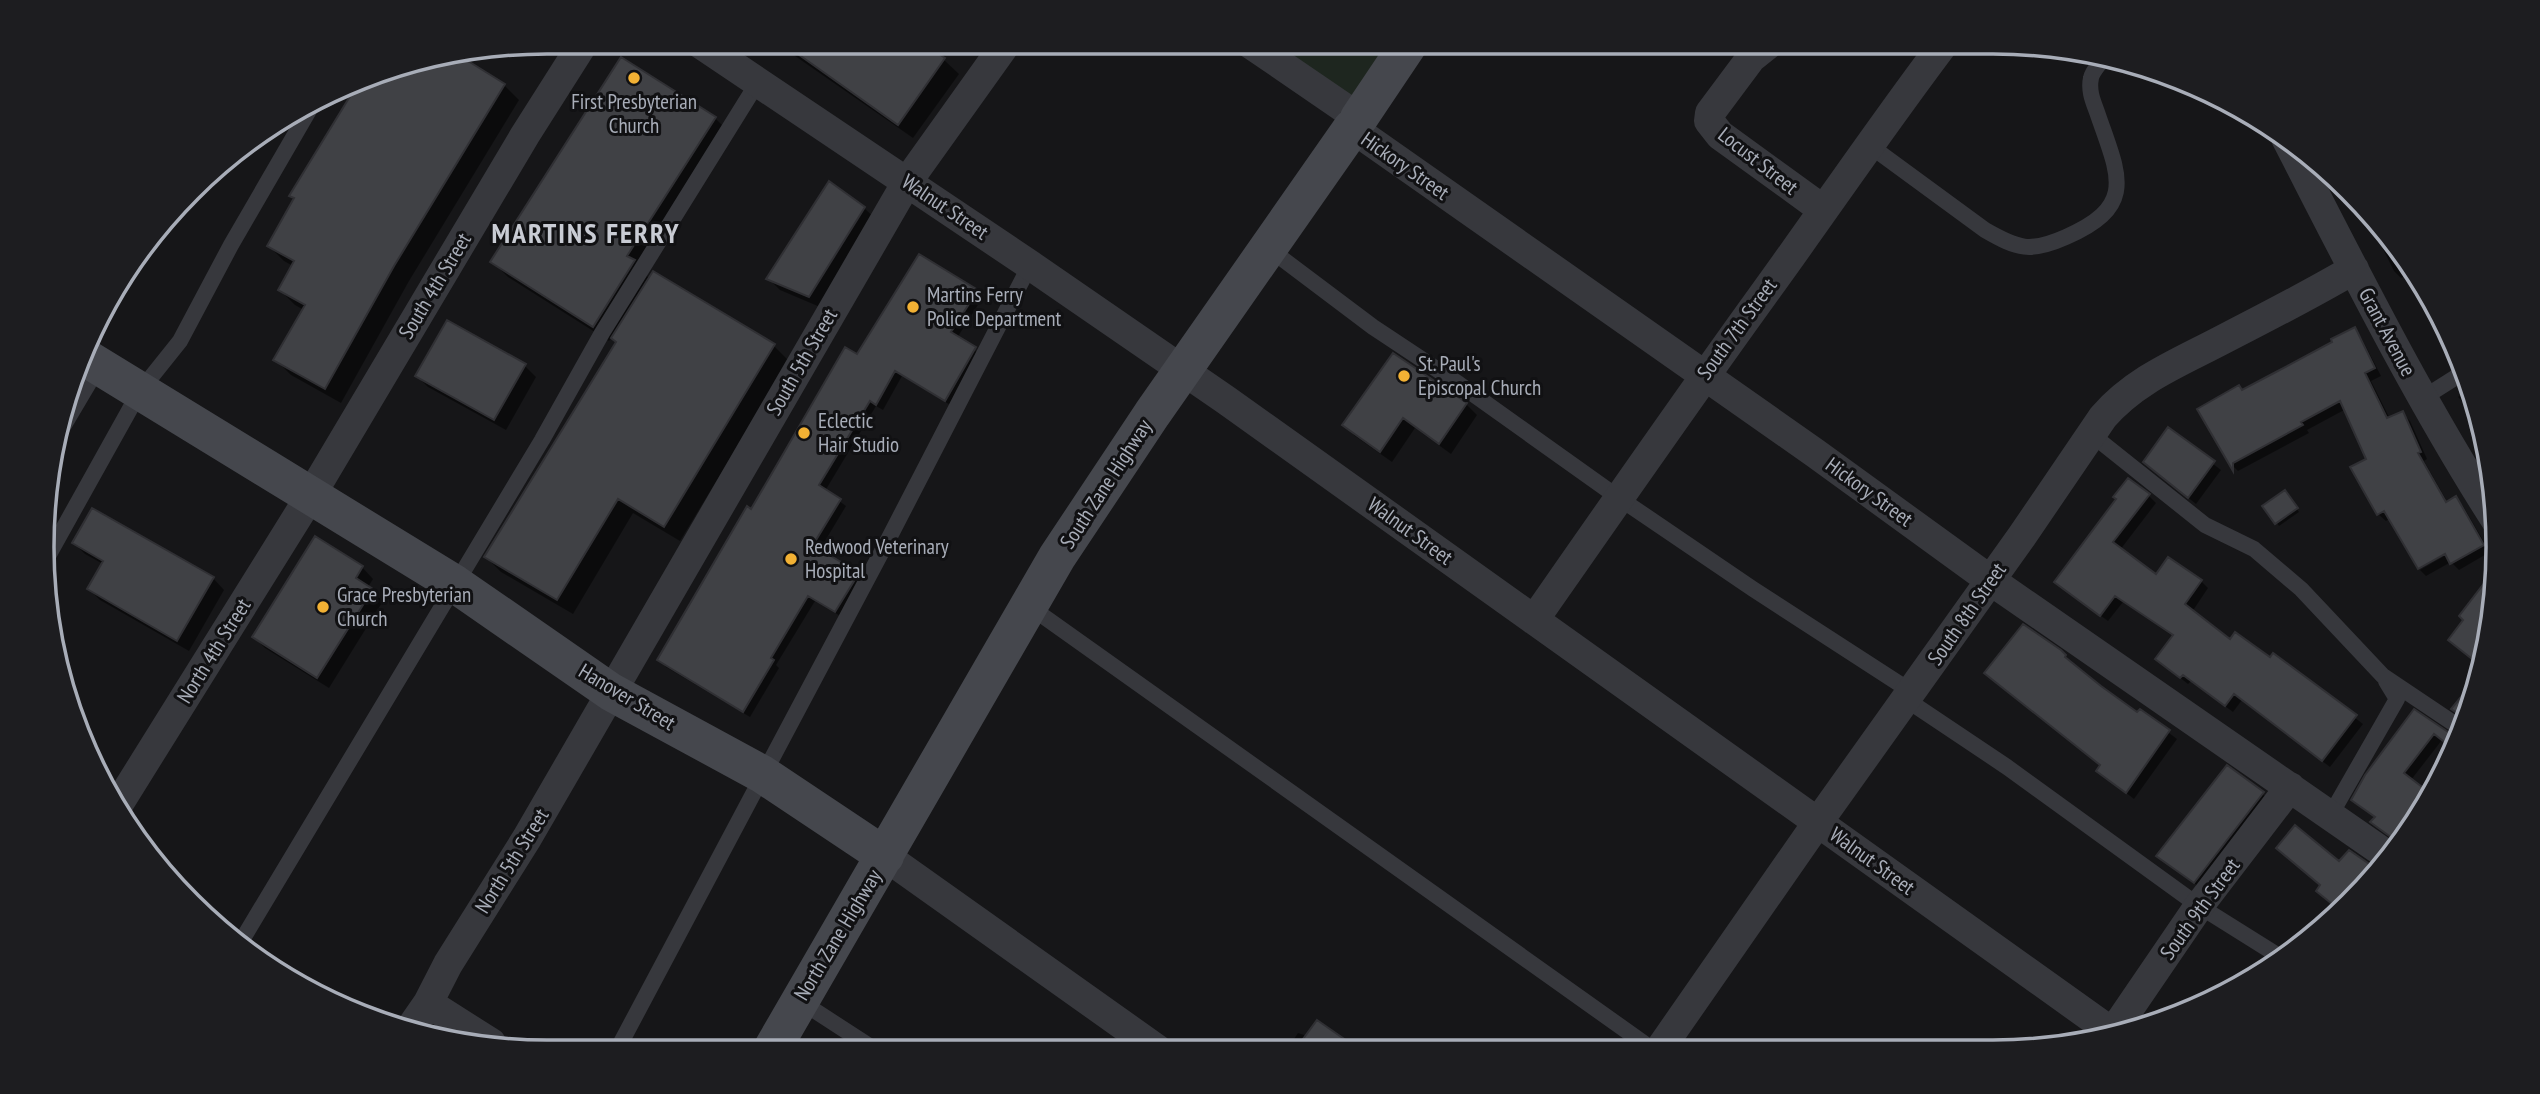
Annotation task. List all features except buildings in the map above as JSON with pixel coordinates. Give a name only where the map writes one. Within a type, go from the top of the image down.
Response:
[{"type":"main road","name":"South Zane Highway","points":[[885,856],[1057,557],[1402,54]]},
{"type":"main road","name":"Hanover Street","points":[[92,362],[455,584],[611,692],[762,774],[885,856]]},
{"type":"main road","name":"North Zane Highway","points":[[777,1040],[885,856]]},
{"type":"street","name":"South 4th Street","points":[[311,495],[577,54]]},
{"type":"street","name":"Walnut Street","points":[[716,54],[1183,370],[2104,1027]]},
{"type":"street","name":"South 5th Street","points":[[611,692],[907,182],[998,54]]},
{"type":"street","name":"Hickory Street","points":[[1264,54],[1703,376],[1815,453],[1990,580],[2381,851]]},
{"type":"street","name":"Locust Street","points":[[1748,54],[1710,113],[1709,121],[1720,135],[1822,209]]},
{"type":"street","name":"South 7th Street","points":[[1534,620],[1703,376],[1936,54]]},
{"type":"street","name":"Grant Avenue","points":[[2297,159],[2423,398],[2484,501]]},
{"type":"street","name":"South 8th Street","points":[[1666,1040],[2117,401],[2144,380],[2354,269]]},
{"type":"street","name":"North 4th Street","points":[[122,797],[311,495]]},
{"type":"street","name":"North 5th Street","points":[[415,1022],[527,838],[611,692]]},
{"type":"street","name":"South 9th Street","points":[[2120,1023],[2199,906],[2290,787]]},
{"type":"street","name":"Hanover Street","points":[[885,856],[1144,1040]]},
{"type":"street","points":[[428,1003],[479,1035]]},
{"type":"lane","points":[[1869,145],[2005,242],[2018,247],[2038,247],[2062,239],[2087,228],[2102,217],[2115,201],[2119,184],[2090,92],[2091,75],[2098,66]]},
{"type":"lane","points":[[244,936],[542,440],[602,333],[758,82]]},
{"type":"lane","points":[[54,545],[140,391],[180,341],[231,245],[304,118]]},
{"type":"lane","points":[[1268,248],[1373,327],[1910,696],[2199,906],[2273,952]]},
{"type":"lane","points":[[622,1040],[1030,265]]},
{"type":"lane","points":[[83,381],[92,362]]},
{"type":"lane","points":[[2423,398],[2456,377]]},
{"type":"lane","points":[[2091,435],[2205,525],[2254,549],[2301,589],[2383,676],[2397,699],[2330,816]]},
{"type":"lane","points":[[1029,605],[1639,1040]]},
{"type":"lane","points":[[2383,676],[2453,723]]},
{"type":"lane","points":[[799,1000],[860,1040]]},
{"type":"shaded area","points":[[1270,54],[1388,54],[1347,110]]},
{"type":"place","name":"First Presbyterian Church","points":[[634,78]]},
{"type":"place","name":"Martins Ferry Police Department","points":[[913,307]]},
{"type":"place","name":"St. Paul's Episcopal Church","points":[[1404,376]]},
{"type":"place","name":"Eclectic Hair Studio","points":[[804,433]]},
{"type":"place","name":"Redwood Veterinary Hospital","points":[[791,559]]},
{"type":"place","name":"Grace Presbyterian Church","points":[[323,607]]},
{"type":"district","name":"MARTINS FERRY","points":[[586,233]]}]
